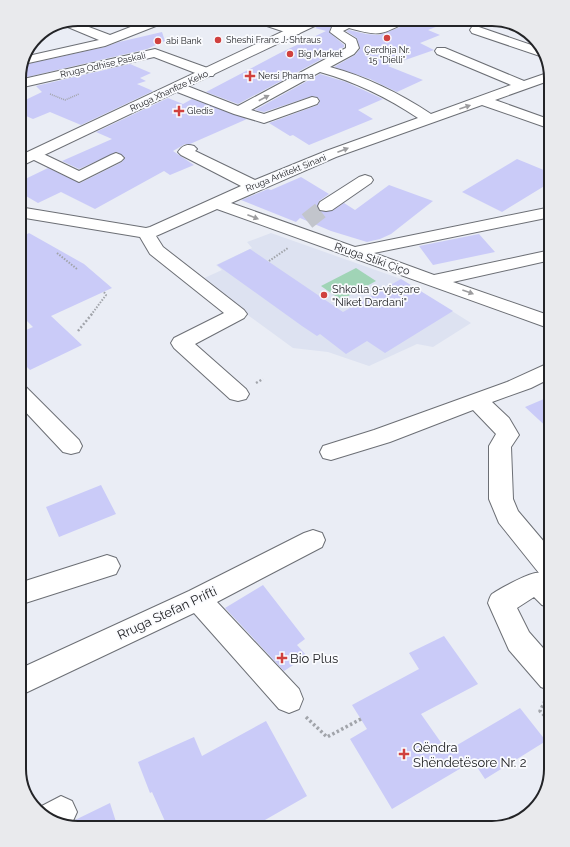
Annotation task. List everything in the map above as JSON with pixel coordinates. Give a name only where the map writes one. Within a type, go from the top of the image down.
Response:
[{"type":"street","points":[[76,26],[111,40]]},
{"type":"street","points":[[30,59],[111,40],[145,26]]},
{"type":"street","points":[[280,26],[295,31]]},
{"type":"street","name":"Rruga Xhanfize Keko","points":[[26,159],[305,26]]},
{"type":"street","points":[[239,111],[354,48],[352,42],[336,32],[336,30],[344,26]]},
{"type":"street","points":[[354,26],[367,30],[383,30],[390,26]]},
{"type":"street","points":[[476,30],[536,51]]},
{"type":"street","points":[[441,51],[524,86]]},
{"type":"street","name":"Rruga Odhise Paskali","points":[[26,82],[155,53],[208,72]]},
{"type":"street","points":[[319,68],[347,75],[368,84],[398,98],[429,119]]},
{"type":"street","name":"Rruga Arkitekt Sinani","points":[[26,216],[146,233],[162,229],[254,186],[356,144],[484,101],[544,79]]},
{"type":"street","points":[[177,87],[264,119],[312,101]]},
{"type":"street","points":[[484,101],[544,122]]},
{"type":"street","points":[[188,149],[186,152],[254,186]]},
{"type":"street","points":[[35,155],[79,177],[116,158]]},
{"type":"street","points":[[326,206],[365,180]]},
{"type":"street","name":"Rruga Stiki Çiço","points":[[216,203],[300,226],[354,252],[544,320]]},
{"type":"street","points":[[354,252],[544,213]]},
{"type":"street","points":[[146,233],[156,250],[236,314],[181,343],[238,394]]},
{"type":"street","points":[[434,280],[544,256]]},
{"type":"street","points":[[331,452],[382,436],[517,386],[544,373]]},
{"type":"street","points":[[26,399],[71,446]]},
{"type":"street","points":[[476,400],[501,424],[508,435],[500,446],[501,499],[508,516],[544,560]]},
{"type":"street","name":"Rruga Stefan Prifti","points":[[26,679],[198,599],[313,540]]},
{"type":"street","points":[[26,592],[107,566]]},
{"type":"street","points":[[544,590],[536,583],[501,603],[519,641],[544,682]]},
{"type":"street","points":[[198,599],[289,699]]},
{"type":"path","points":[[57,253],[77,269]]},
{"type":"path","points":[[78,331],[106,295],[104,292]]},
{"type":"path","points":[[289,699],[327,738],[360,719]]},
{"type":"path","points":[[544,699],[540,710],[544,714]]},
{"type":"shaded area","name":"Shkolla 9-vjeçare \"Niket Dardani\"","points":[[271,233],[401,279],[471,323],[433,347],[417,344],[369,366],[328,352],[293,348],[200,280],[222,270],[216,265],[252,248],[247,242]]},
{"type":"green space","points":[[356,268],[376,281],[341,300],[321,286]]},
{"type":"building","points":[[319,26],[332,26],[329,32],[344,45],[344,47],[238,104],[206,92],[280,53],[326,31],[315,28]]},
{"type":"building","points":[[402,26],[438,26],[428,30],[440,35],[420,43],[434,50],[388,66],[423,80],[397,92],[370,79],[334,67],[355,55],[360,49],[357,38],[346,31],[349,30],[379,35]]},
{"type":"building","points":[[162,32],[165,41],[147,49],[27,77],[26,76],[28,64],[105,47],[119,42]]},
{"type":"building","points":[[130,64],[151,73],[140,78],[146,81],[137,84],[153,91],[81,125],[50,112],[33,119],[26,116],[26,100],[42,92],[36,86]]},
{"type":"building","points":[[320,74],[346,82],[383,99],[358,110],[373,119],[309,145],[293,135],[290,136],[269,123],[318,105],[320,100],[317,97],[312,96],[264,112],[255,110]]},
{"type":"building","points":[[168,98],[183,104],[192,99],[247,119],[190,144],[185,144],[173,151],[194,165],[170,175],[164,171],[95,209],[61,192],[38,203],[26,196],[26,179],[48,168],[80,183],[122,162],[125,157],[117,152],[79,169],[62,161],[112,139],[96,132]]},
{"type":"building","points":[[517,159],[544,170],[544,186],[502,212],[462,192]]},
{"type":"building","points":[[301,177],[329,194],[319,201],[317,207],[320,211],[332,211],[344,203],[355,210],[389,185],[433,201],[391,234],[380,239],[367,242],[331,231],[300,218],[296,222],[241,200],[268,189],[271,190]]},
{"type":"building","points":[[29,233],[84,264],[112,288],[51,316],[82,345],[30,370],[26,366],[26,330],[33,327],[26,320],[26,235]]},
{"type":"building","points":[[479,234],[495,252],[433,265],[419,246]]},
{"type":"building","points":[[250,249],[343,312],[401,279],[453,311],[385,353],[367,341],[346,354],[320,334],[317,336],[302,326],[217,265]]},
{"type":"building","points":[[544,399],[544,425],[525,407]]},
{"type":"building","points":[[101,485],[116,514],[59,537],[46,507]]},
{"type":"building","points":[[263,585],[305,639],[297,645],[307,656],[284,671],[225,608]]},
{"type":"building","points":[[444,636],[478,684],[421,714],[447,751],[520,708],[544,738],[544,742],[485,779],[473,761],[392,809],[350,739],[367,729],[352,705],[419,669],[409,653]]},
{"type":"building","points":[[266,721],[307,796],[263,821],[165,821],[152,792],[150,793],[138,762],[194,737],[202,756]]},
{"type":"building","points":[[110,803],[116,821],[74,821]]},
{"type":"tunnel","points":[[307,221],[326,206]]},
{"type":"place","name":"Çerdhja Nr. 15 \"Dielli\"","points":[[387,38]]},
{"type":"place","name":"Sheshi Franc J. Shtraus","points":[[218,40]]},
{"type":"place","name":"abi Bank","points":[[158,41]]},
{"type":"place","name":"Big Market","points":[[290,54]]},
{"type":"place","name":"Nersi Pharma","points":[[250,76]]},
{"type":"place","name":"Gledis","points":[[179,111]]},
{"type":"place","name":"Shkolla 9-vjeçare \"Niket Dardani\"","points":[[324,295]]},
{"type":"place","name":"Bio Plus","points":[[282,658]]},
{"type":"place","name":"Qëndra Shëndetësore Nr. 2","points":[[404,754]]}]
